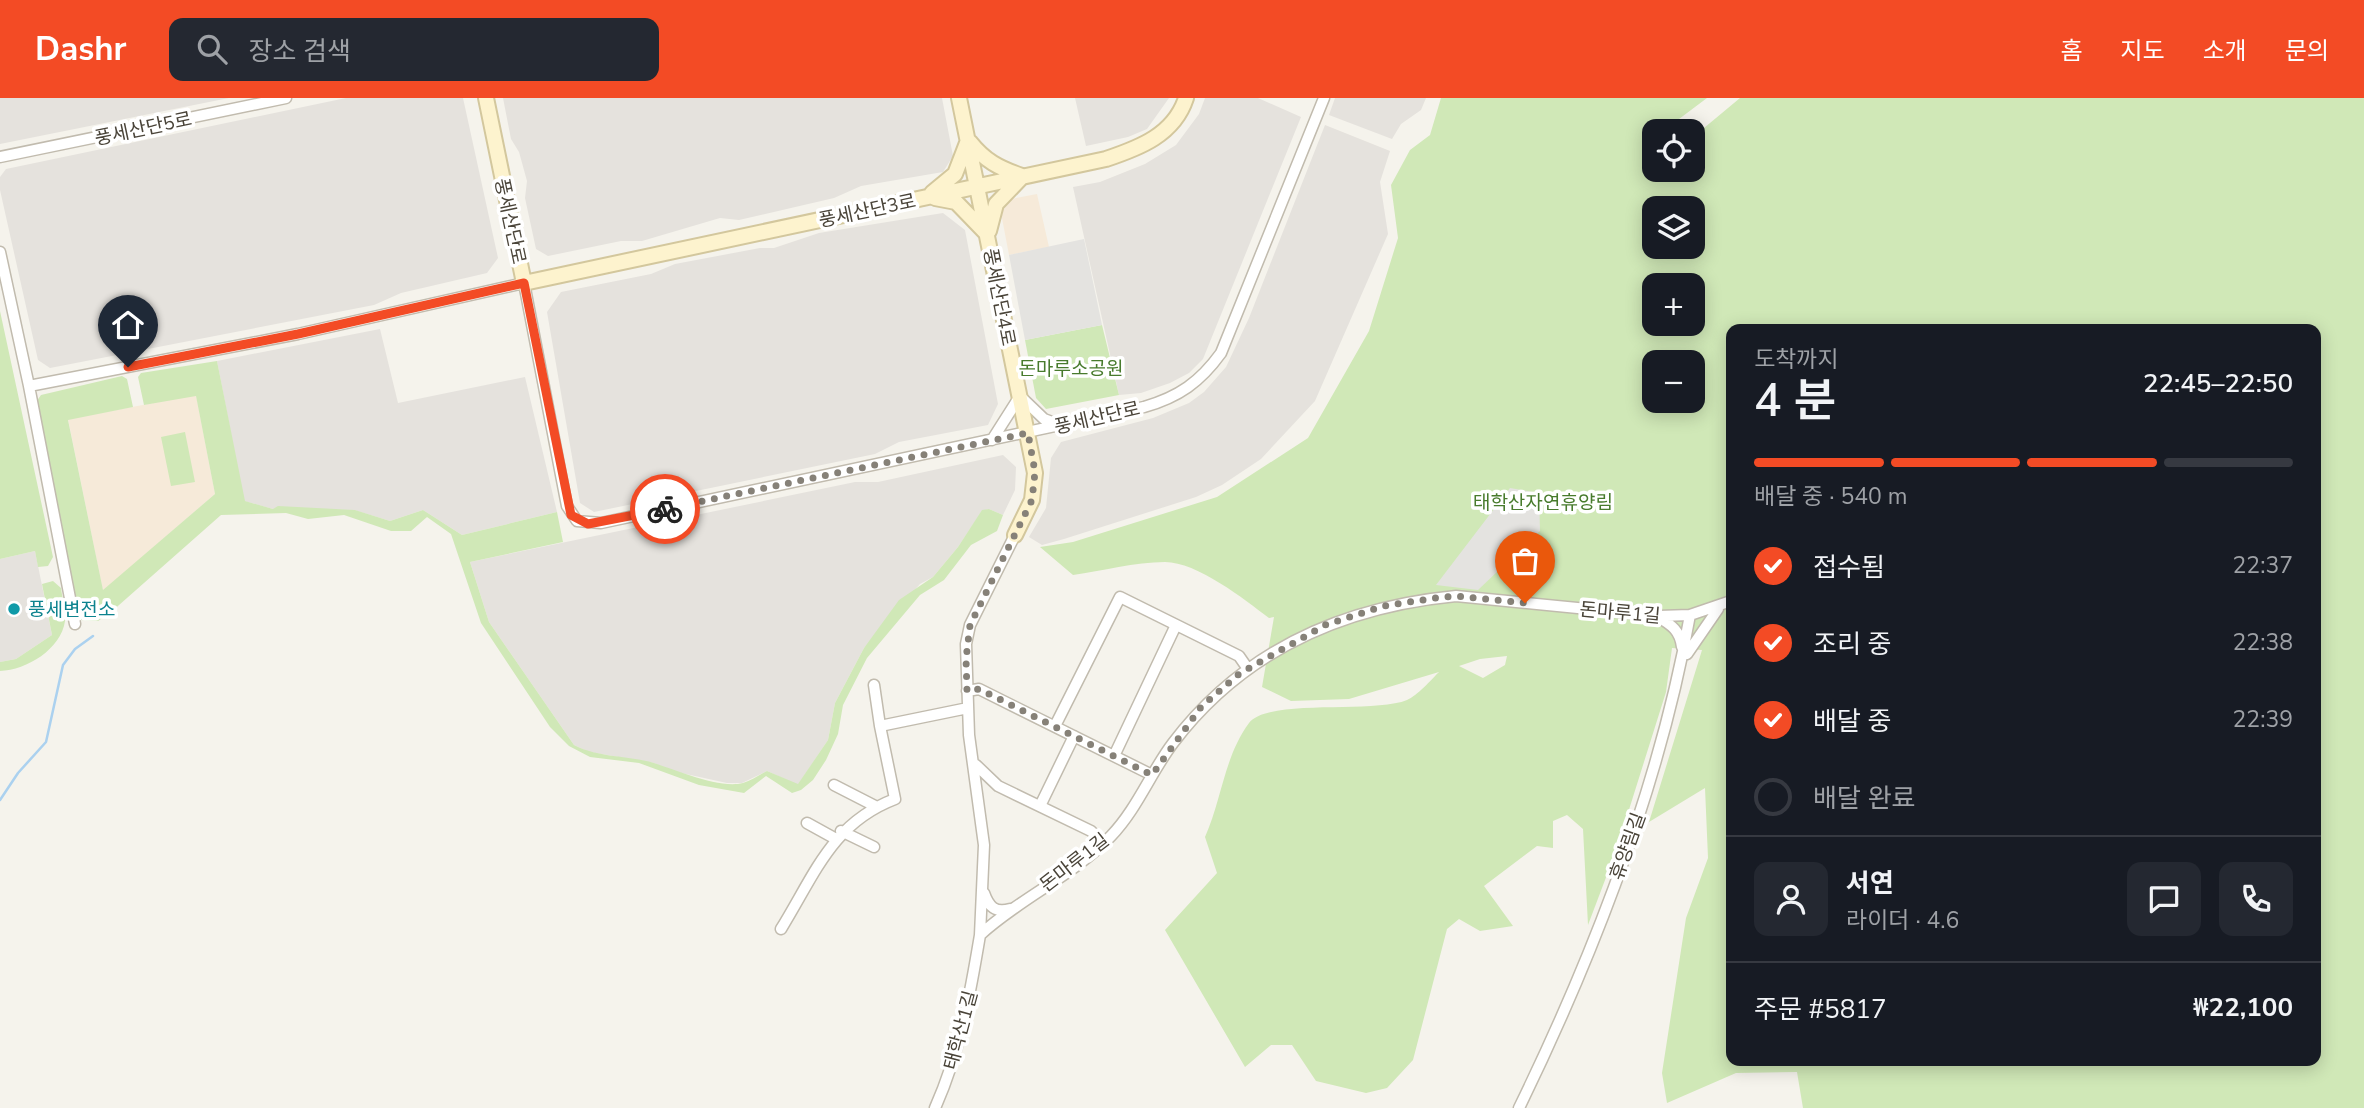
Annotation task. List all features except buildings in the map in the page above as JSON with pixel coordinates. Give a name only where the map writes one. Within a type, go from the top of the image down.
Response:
[{"type":"street","name":"풍세산단5로","points":[[0,157],[286,98]]},
{"type":"street","name":"풍세산단4로","points":[[959,98],[1035,472],[1032,500],[1015,535]]},
{"type":"street","name":"풍세산단3로","points":[[524,283],[978,186],[1137,149],[1156,138],[1172,123],[1186,98]]},
{"type":"street","name":"풍세산단로","points":[[486,99],[567,506],[577,520],[601,523],[1028,433],[1165,401],[1190,388],[1206,374],[1221,352],[1324,98]]},
{"type":"street","points":[[928,196],[955,174],[968,140],[984,159],[1023,176],[1006,190],[996,204],[988,236]]},
{"type":"street","points":[[928,196],[956,202],[988,236]]},
{"type":"street","points":[[0,252],[75,624]]},
{"type":"street","points":[[29,386],[298,334],[524,283]]},
{"type":"street","points":[[992,440],[1020,396],[1044,419],[1061,425]]},
{"type":"street","points":[[981,935],[984,845],[968,708],[966,664],[970,625],[1015,535]]},
{"type":"street","name":"돈마루1길","points":[[981,935],[1112,835],[1201,707],[1248,669],[1325,625],[1384,606],[1456,596],[1655,615],[1690,615]]},
{"type":"street","points":[[1055,726],[1120,597],[1239,656],[1248,669]]},
{"type":"street","points":[[1690,615],[1726,604]]},
{"type":"street","points":[[1679,670],[1694,639],[1720,607]]},
{"type":"street","points":[[1655,615],[1672,625],[1681,636],[1684,654]]},
{"type":"street","name":"휴양림길","points":[[1519,1108],[1546,1050],[1627,850],[1661,747],[1684,654],[1690,615]]},
{"type":"street","points":[[1114,756],[1176,625]]},
{"type":"street","points":[[781,929],[839,835],[876,806],[895,799],[874,685]]},
{"type":"street","points":[[967,691],[979,689],[1152,775]]},
{"type":"street","points":[[880,726],[968,708]]},
{"type":"street","points":[[1040,806],[1074,736]]},
{"type":"street","points":[[975,765],[998,786],[1091,831],[1103,843]]},
{"type":"street","points":[[834,785],[876,806]]},
{"type":"street","points":[[980,803],[992,788],[998,786]]},
{"type":"street","points":[[807,823],[874,847]]},
{"type":"street","points":[[983,891],[993,909],[1000,912],[1014,908]]},
{"type":"street","name":"태학산1길","points":[[935,1108],[961,1035],[981,935]]},
{"type":"shaded area","points":[[0,98],[229,98],[0,144]]},
{"type":"shaded area","points":[[346,98],[463,98],[498,258],[487,273],[401,293],[374,305],[50,368],[38,360],[0,190],[0,177],[6,169]]},
{"type":"shaded area","points":[[503,98],[942,98],[953,156],[943,172],[861,186],[834,198],[739,220],[720,218],[642,241],[621,241],[548,256],[536,249],[525,198],[527,181],[519,152],[511,139]]},
{"type":"shaded area","points":[[1075,98],[1169,98],[1147,129],[1128,137],[1086,146]]},
{"type":"shaded area","points":[[1205,98],[1258,98],[1301,117],[1203,359],[1189,373],[1170,383],[1141,393],[1119,395],[1073,187],[1100,182],[1145,164],[1176,145],[1199,114]]},
{"type":"shaded area","points":[[1335,98],[1426,98],[1421,110],[1401,124],[1392,139],[1329,115]]},
{"type":"shaded area","points":[[1325,125],[1390,151],[1380,182],[1388,234],[1315,401],[1261,459],[1222,485],[1196,497],[1042,545],[1029,537],[1046,508],[1051,458],[1061,442],[1153,418],[1189,403],[1204,392],[1226,367],[1249,318]]},
{"type":"shaded area","points":[[1037,194],[1049,247],[1009,255],[1001,213],[1011,199]]},
{"type":"shaded area","points":[[943,213],[965,230],[998,404],[988,425],[899,442],[875,454],[594,512],[580,503],[547,312],[561,292],[651,274],[675,264],[760,248],[774,248],[819,233]]},
{"type":"shaded area","points":[[1084,239],[1102,325],[1025,340],[1009,255]]},
{"type":"shaded area","points":[[380,329],[398,403],[525,377],[557,512],[462,535],[423,510],[390,521],[354,510],[273,509],[244,501],[217,361]]},
{"type":"shaded area","points":[[196,395],[215,494],[103,591],[68,419]]},
{"type":"shaded area","points":[[1003,455],[1016,467],[1015,490],[1003,515],[989,509],[982,511],[958,547],[933,577],[920,584],[864,648],[835,703],[828,740],[798,785],[767,771],[742,783],[727,783],[672,771],[654,763],[589,752],[574,745],[489,622],[470,562],[855,482],[878,482]]},
{"type":"shaded area","points":[[1510,488],[1539,493],[1540,531],[1478,590],[1436,585]]},
{"type":"shaded area","points":[[35,551],[52,635],[16,659],[0,662],[0,559]]},
{"type":"green space","name":"태학산자연휴양림","points":[[1441,98],[1707,98],[1679,119],[1642,119],[1642,182],[1705,182],[1705,127],[1740,98],[2364,98],[2364,1108],[1803,1108],[1797,1072],[1736,1073],[1667,1103],[1662,1073],[1686,918],[1708,858],[1705,788],[1649,822],[1702,650],[1672,648],[1666,692],[1616,851],[1588,925],[1583,829],[1567,815],[1553,821],[1553,848],[1537,846],[1484,886],[1513,926],[1480,931],[1459,919],[1447,929],[1413,1060],[1387,1088],[1366,1093],[1316,1081],[1292,1045],[1271,1045],[1245,1067],[1165,930],[1217,873],[1205,837],[1234,750],[1249,723],[1260,715],[1298,708],[1391,704],[1411,698],[1439,672],[1349,699],[1291,701],[1262,687],[1274,617],[1269,618],[1220,583],[1191,568],[1165,562],[1073,575],[1040,547],[1073,542],[1217,497],[1308,438],[1369,331],[1398,238],[1391,185],[1410,150],[1430,135]],"holes":[[[1507,656],[1505,665],[1483,678],[1459,666],[1480,659]]]},
{"type":"green space","points":[[0,311],[53,557],[48,566],[38,567],[35,551],[0,559]]},
{"type":"green space","name":"돈마루소공원","points":[[1102,325],[1119,395],[1046,409],[1036,398],[1025,340]]},
{"type":"green space","points":[[217,361],[245,501],[273,509],[278,506],[355,510],[390,521],[423,510],[462,535],[557,512],[563,542],[470,562],[489,622],[574,745],[593,752],[654,763],[710,781],[743,783],[767,771],[798,784],[828,740],[835,703],[864,648],[899,600],[933,577],[958,547],[982,510],[989,509],[1003,515],[997,531],[971,545],[944,580],[920,595],[867,658],[843,705],[838,734],[813,780],[801,790],[792,793],[766,776],[744,793],[699,785],[639,763],[590,757],[569,746],[550,727],[481,623],[451,534],[427,517],[411,531],[391,531],[344,515],[308,519],[286,513],[221,515],[110,613],[98,621],[80,620],[36,402],[41,395],[122,376],[127,379],[133,407],[68,420],[103,590],[215,494],[196,396],[144,405],[138,377],[141,373]]},
{"type":"green space","points":[[185,432],[195,482],[171,486],[161,437]]},
{"type":"green space","points":[[53,581],[61,588],[65,613],[65,621],[57,640],[50,649],[31,662],[0,671],[0,662],[16,659],[52,635],[42,584]]},
{"type":"waterway","points":[[0,800],[18,773],[46,742],[63,665],[75,649],[93,636]]},
{"type":"way so far","points":[[665,509],[1028,433],[1035,472],[1032,500],[970,625],[966,644],[967,691],[979,689],[1152,775],[1201,707],[1239,674],[1283,646],[1325,625],[1384,606],[1435,598],[1456,596],[1525,603]]},
{"type":"place","name":"풍세변전소","points":[[14,609]]},
{"type":"route","points":[[128,367],[298,334],[524,283],[567,506],[571,515],[588,524],[665,509]]}]
